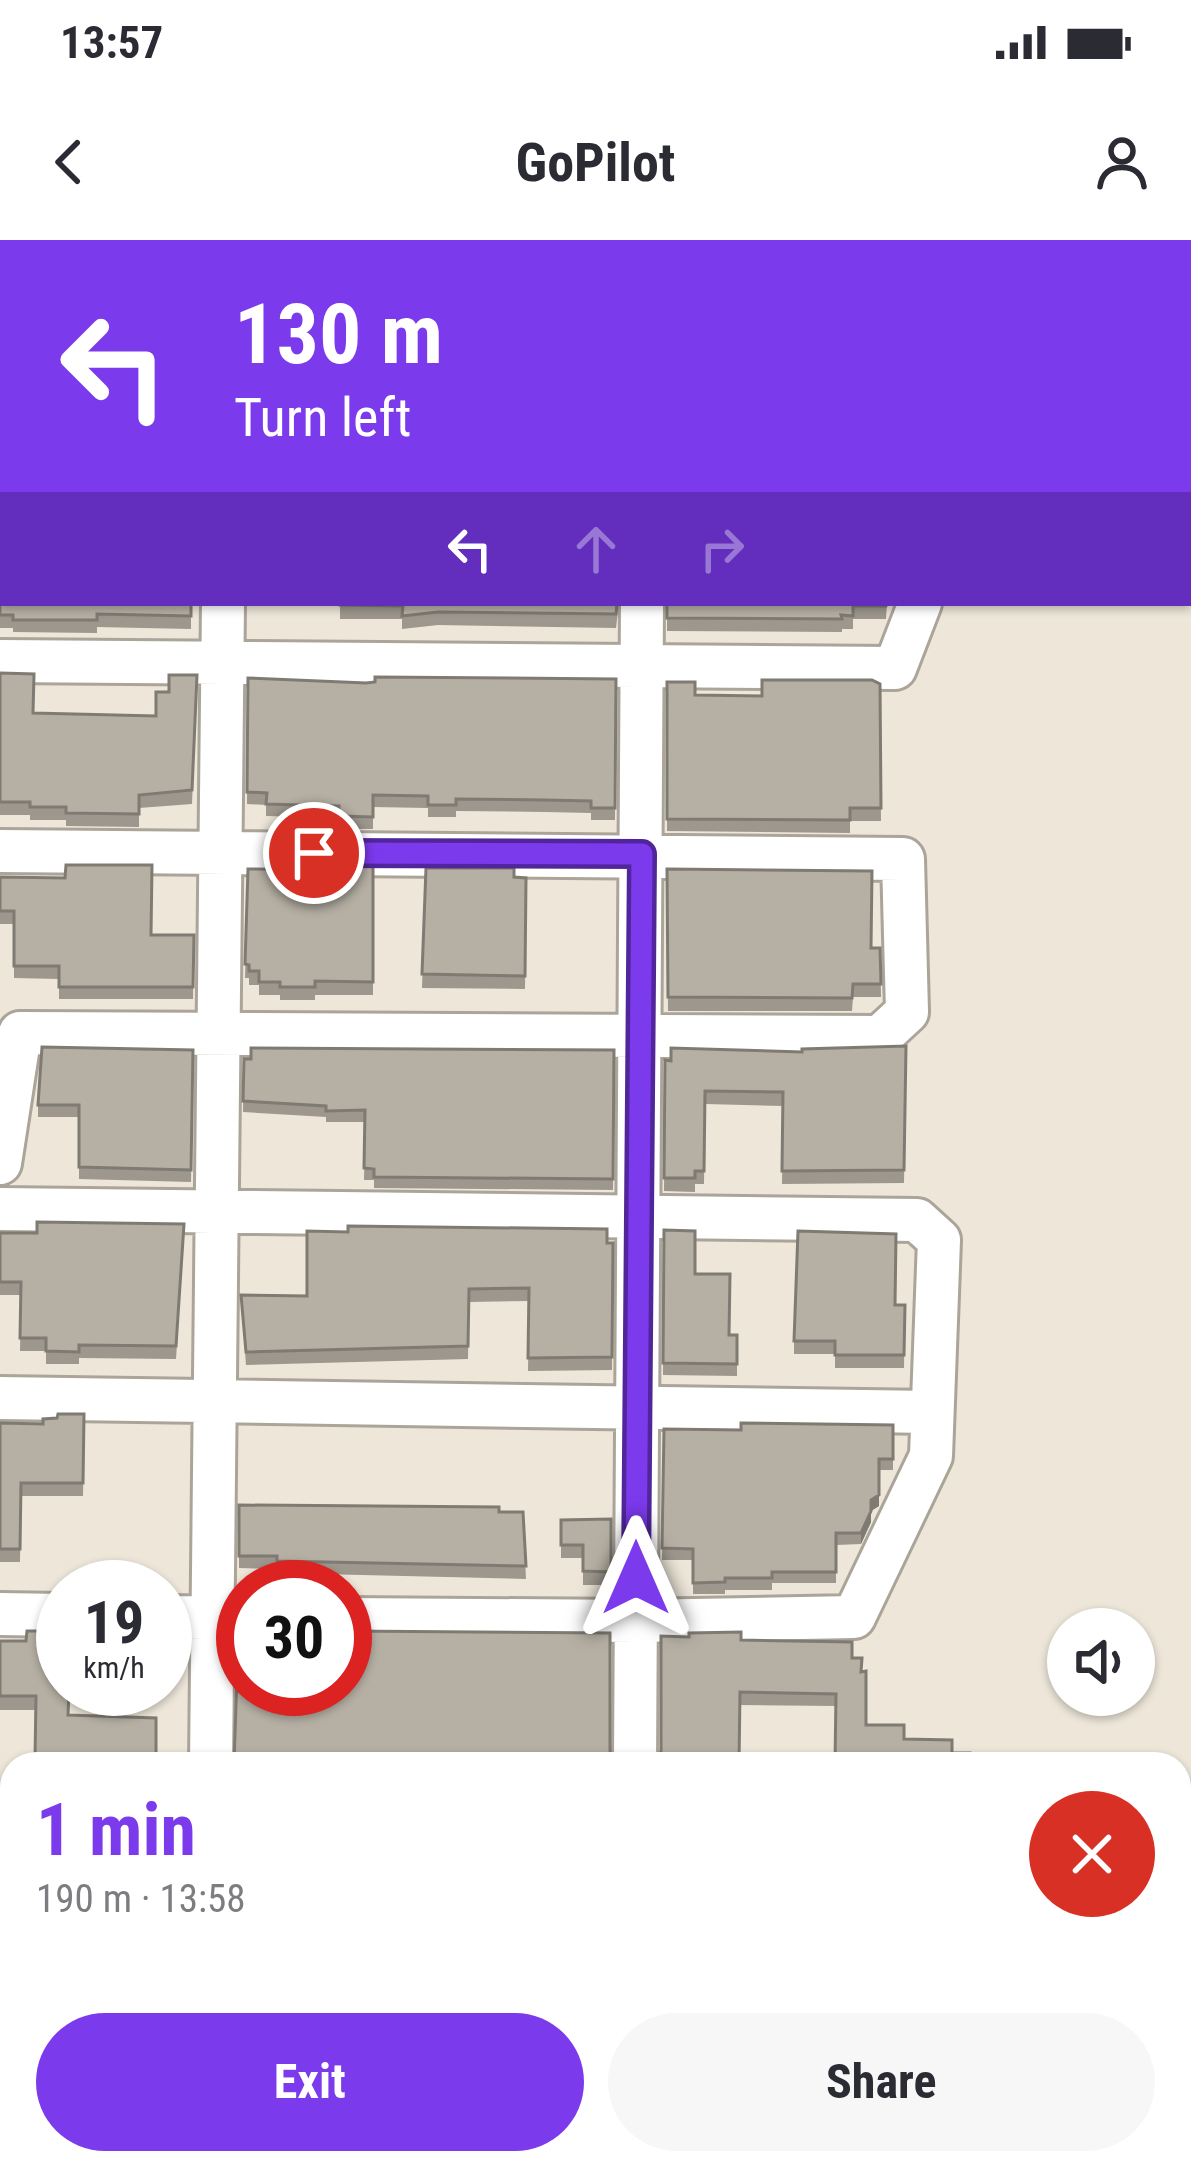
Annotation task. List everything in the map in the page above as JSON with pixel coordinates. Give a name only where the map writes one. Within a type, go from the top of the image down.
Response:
[{"type":"street","points":[[223,606],[214,1399],[224,1560]]},
{"type":"street","points":[[635,1752],[642,606]]},
{"type":"street","points":[[0,661],[895,668],[919,606]]},
{"type":"street","points":[[0,851],[902,859],[907,1012],[880,1037],[20,1033],[0,1163]]},
{"type":"street","points":[[0,1209],[917,1220],[939,1240],[931,1456],[854,1617],[636,1622],[372,1619]]},
{"type":"street","points":[[0,1398],[932,1412]]},
{"type":"street","points":[[0,1614],[36,1615]]},
{"type":"street","points":[[212,1752],[217,1716]]},
{"type":"building","points":[[0,606],[191,606],[191,616],[97,614],[97,620],[13,620],[13,615],[0,615]]},
{"type":"building","points":[[403,606],[617,606],[616,614],[438,612],[402,616]]},
{"type":"building","points":[[667,606],[853,606],[853,616],[841,615],[842,619],[667,618]]},
{"type":"building","points":[[0,673],[34,674],[33,713],[156,716],[156,692],[169,692],[169,675],[197,675],[192,790],[139,795],[139,814],[66,813],[66,807],[0,802]]},
{"type":"building","points":[[375,677],[616,679],[615,808],[591,808],[591,801],[545,800],[456,799],[456,805],[428,805],[428,796],[373,795],[373,817],[339,816],[339,806],[266,804],[267,793],[247,792],[248,678],[366,683],[375,682]]},
{"type":"building","points":[[762,680],[872,680],[880,684],[881,808],[850,808],[850,820],[667,819],[667,682],[695,682],[695,695],[762,696]]},
{"type":"building","points":[[66,865],[152,865],[151,935],[194,935],[193,987],[59,987],[59,966],[14,966],[14,911],[0,911],[0,877],[65,878]]},
{"type":"building","points":[[338,866],[373,866],[373,982],[315,981],[315,987],[280,987],[280,982],[259,982],[259,971],[249,971],[245,964],[248,869],[338,870]]},
{"type":"building","points":[[426,868],[514,868],[514,877],[526,878],[525,976],[422,974]]},
{"type":"building","points":[[667,869],[872,871],[871,948],[880,948],[881,984],[853,984],[852,998],[668,997]]},
{"type":"building","points":[[906,1046],[904,1170],[782,1171],[783,1092],[705,1091],[704,1171],[695,1171],[695,1178],[664,1178],[665,1060],[671,1061],[671,1048],[802,1052]]},
{"type":"building","points":[[42,1047],[193,1050],[191,1170],[79,1167],[79,1105],[38,1105]]},
{"type":"building","points":[[251,1048],[614,1050],[613,1179],[374,1177],[374,1169],[364,1168],[365,1110],[326,1111],[326,1106],[243,1101],[244,1059],[251,1059]]},
{"type":"building","points":[[37,1222],[184,1224],[176,1346],[79,1345],[79,1352],[46,1351],[46,1338],[20,1338],[21,1282],[0,1282],[0,1233],[37,1233]]},
{"type":"building","points":[[348,1226],[607,1229],[607,1243],[613,1243],[612,1357],[528,1358],[529,1288],[469,1289],[468,1346],[246,1352],[241,1295],[307,1296],[307,1231],[348,1232]]},
{"type":"building","points":[[664,1230],[695,1231],[695,1274],[730,1274],[729,1335],[737,1335],[737,1364],[663,1363]]},
{"type":"building","points":[[798,1231],[896,1234],[895,1305],[905,1305],[904,1355],[835,1355],[835,1341],[794,1341]]},
{"type":"building","points":[[84,1414],[83,1483],[21,1483],[20,1549],[0,1549],[0,1423],[43,1424],[43,1419]]},
{"type":"building","points":[[741,1423],[893,1425],[893,1459],[879,1459],[879,1495],[871,1500],[861,1533],[836,1533],[836,1572],[772,1572],[772,1578],[693,1583],[693,1549],[662,1548],[664,1429],[741,1430]]},
{"type":"building","points":[[239,1505],[499,1507],[499,1512],[523,1512],[526,1566],[239,1556]]},
{"type":"building","points":[[611,1519],[611,1572],[583,1571],[583,1545],[561,1545],[561,1520]]},
{"type":"building","points":[[27,1631],[36,1631],[36,1696],[0,1696],[0,1641],[26,1641]]},
{"type":"building","points":[[372,1631],[610,1633],[610,1752],[234,1752],[236,1716],[372,1716]]},
{"type":"building","points":[[741,1632],[741,1640],[852,1642],[852,1658],[862,1658],[861,1672],[866,1671],[866,1725],[904,1725],[904,1739],[952,1740],[952,1752],[835,1752],[836,1694],[740,1692],[739,1752],[661,1752],[661,1636],[689,1637],[689,1633]]},
{"type":"building","points":[[36,1696],[36,1716],[156,1718],[156,1752],[35,1752]]},
{"type":"route","points":[[314,853],[642,854],[636,1578]]}]
